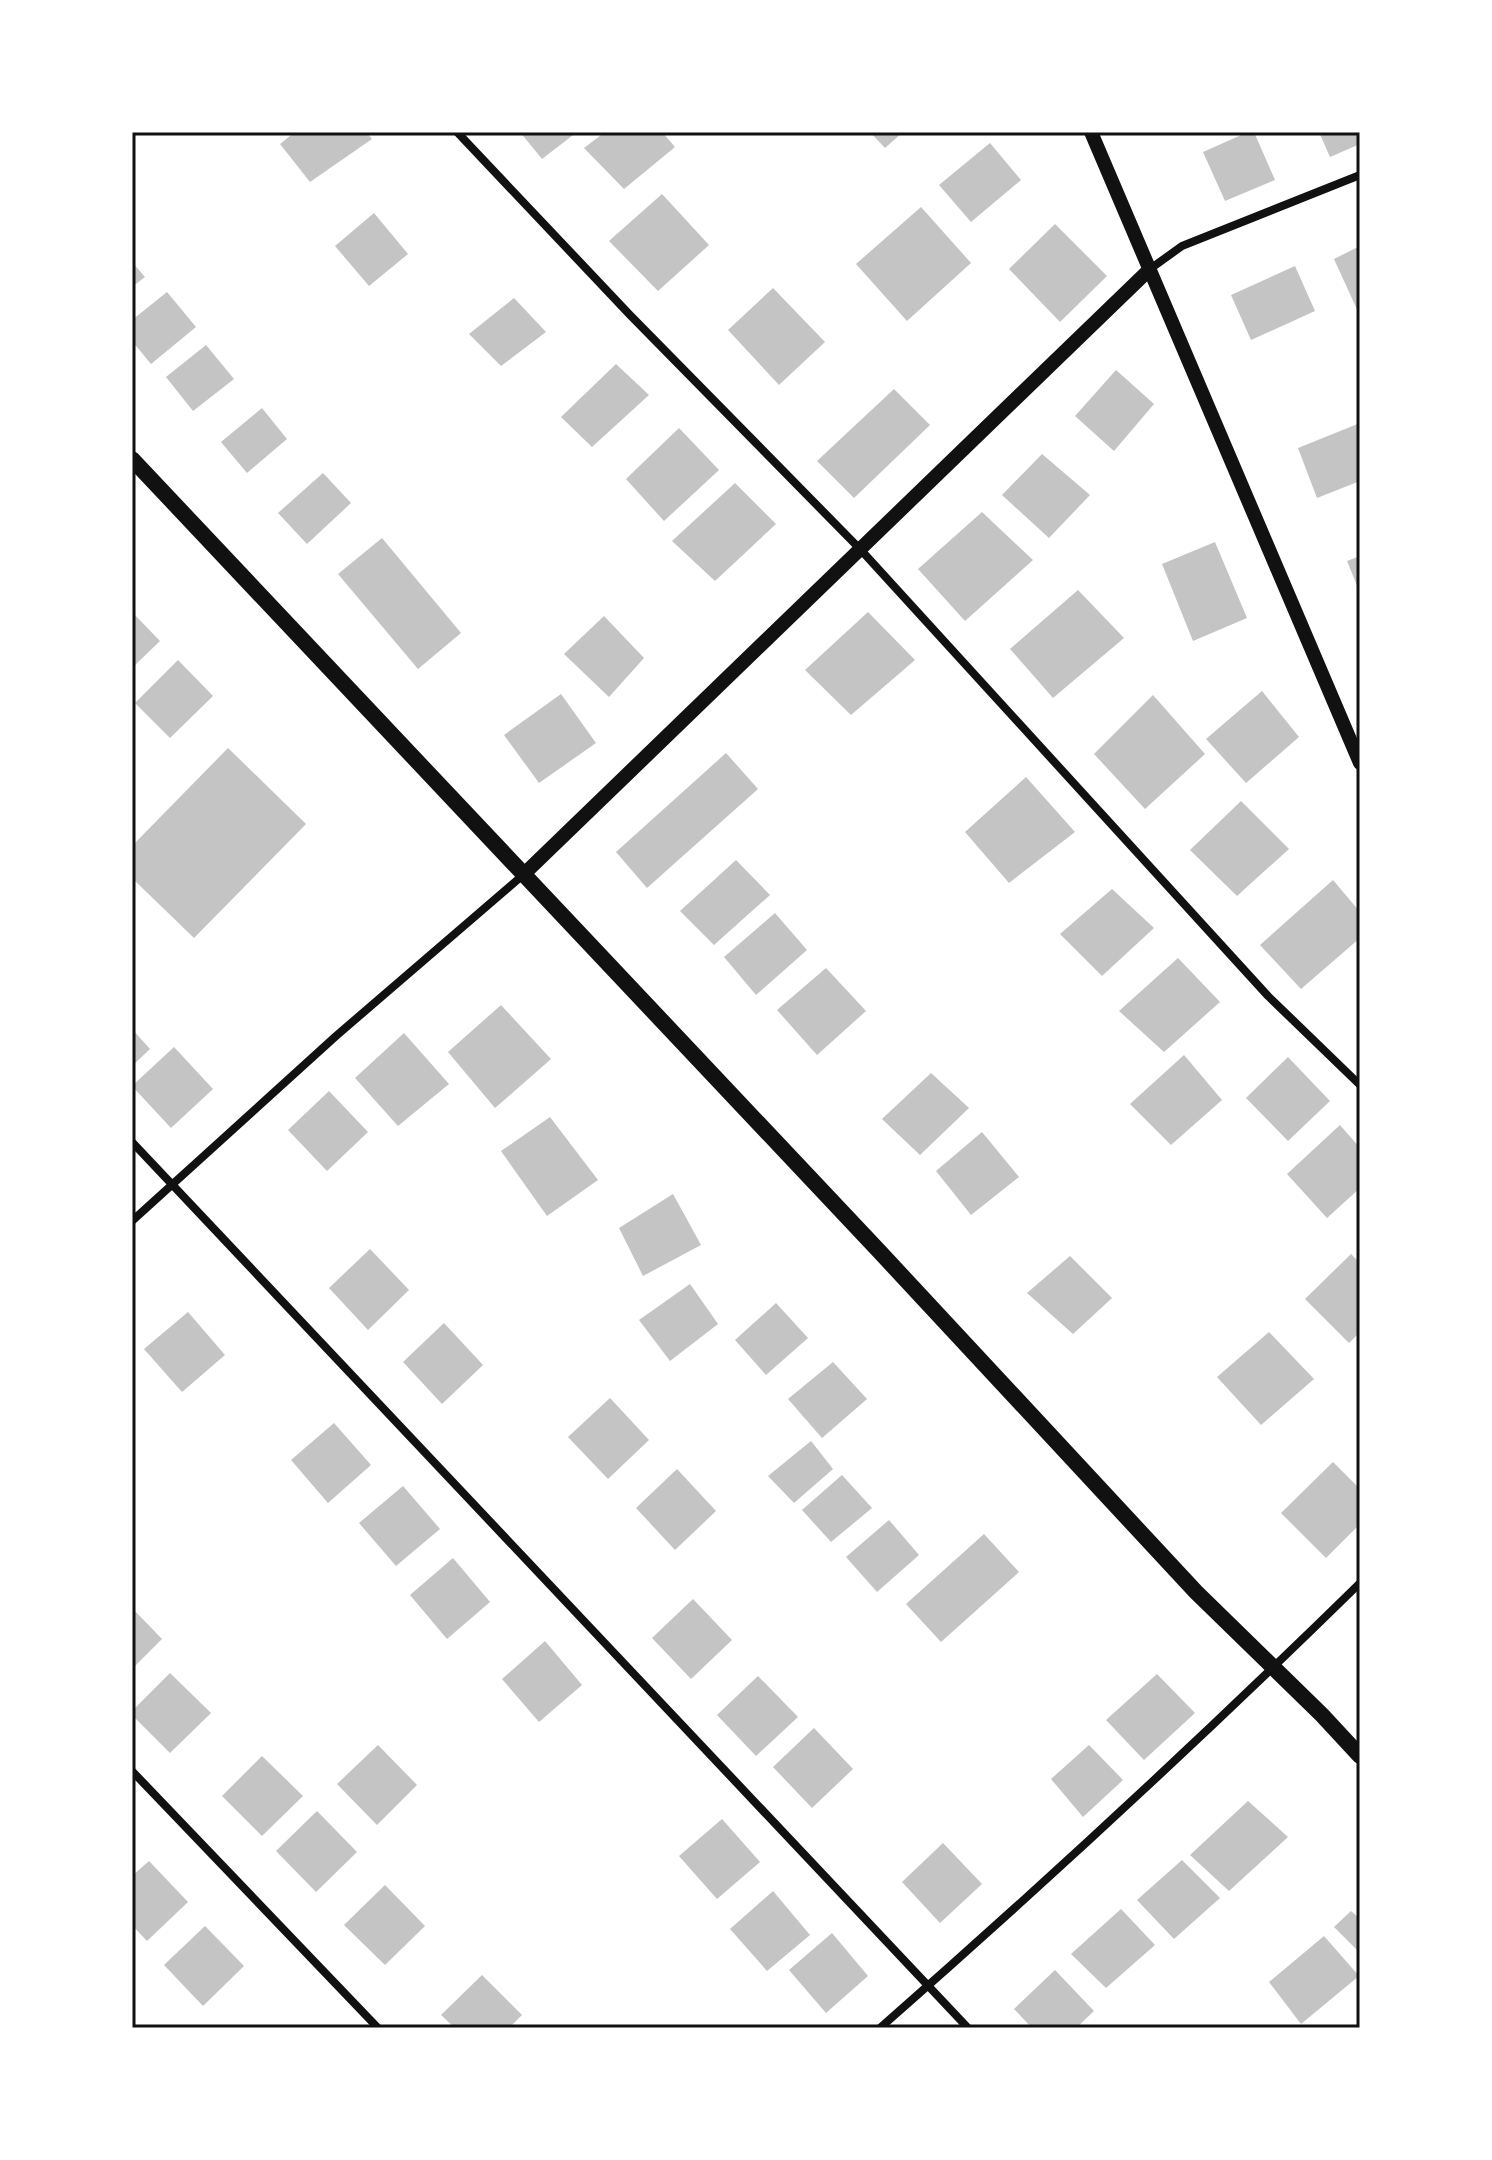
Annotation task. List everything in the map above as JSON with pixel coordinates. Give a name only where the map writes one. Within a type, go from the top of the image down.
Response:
[{"type":"main road","points":[[132,459],[1196,1592],[1360,1756]]},
{"type":"street","points":[[457,132],[630,315],[860,549],[1268,996],[1360,1085]]},
{"type":"street","points":[[1091,132],[1360,763]]},
{"type":"street","points":[[132,1221],[171,1183],[523,875],[1150,269],[1182,246],[1360,175]]},
{"type":"street","points":[[132,1142],[968,2028]]},
{"type":"street","points":[[880,2028],[1274,1668],[1360,1583]]},
{"type":"street","points":[[132,1771],[378,2028]]},
{"type":"building","points":[[295,132],[366,132],[372,139],[310,182],[280,144]]},
{"type":"building","points":[[520,132],[577,132],[542,159]]},
{"type":"building","points":[[605,132],[662,132],[675,147],[624,189],[584,148]]},
{"type":"building","points":[[870,132],[903,132],[885,148]]},
{"type":"building","points":[[1254,132],[1275,180],[1225,201],[1203,152]]},
{"type":"building","points":[[1319,132],[1360,132],[1360,144],[1330,157]]},
{"type":"building","points":[[990,143],[1021,180],[971,222],[939,185]]},
{"type":"building","points":[[662,194],[709,245],[658,291],[609,241]]},
{"type":"building","points":[[921,207],[971,263],[907,321],[856,264]]},
{"type":"building","points":[[374,213],[408,254],[369,286],[335,246]]},
{"type":"building","points":[[1055,224],[1107,276],[1060,322],[1009,269]]},
{"type":"building","points":[[1360,246],[1360,316],[1334,259]]},
{"type":"building","points":[[132,262],[145,277],[132,287]]},
{"type":"building","points":[[1295,266],[1315,311],[1251,340],[1231,295]]},
{"type":"building","points":[[773,288],[825,342],[779,385],[728,330]]},
{"type":"building","points":[[167,292],[196,327],[151,364],[132,341],[132,320]]},
{"type":"building","points":[[514,298],[546,332],[501,366],[469,334]]},
{"type":"building","points":[[206,345],[234,379],[193,411],[166,377]]},
{"type":"building","points":[[616,364],[649,395],[592,447],[561,417]]},
{"type":"building","points":[[1116,370],[1154,404],[1114,451],[1075,416]]},
{"type":"building","points":[[894,389],[930,425],[854,498],[817,461]]},
{"type":"building","points":[[262,408],[287,439],[247,473],[221,442]]},
{"type":"building","points":[[1360,423],[1360,481],[1317,498],[1298,448]]},
{"type":"building","points":[[679,428],[719,470],[664,521],[626,479]]},
{"type":"building","points":[[1042,454],[1090,495],[1049,538],[1002,495]]},
{"type":"building","points":[[323,473],[351,503],[307,544],[278,513]]},
{"type":"building","points":[[735,483],[776,524],[715,581],[672,541]]},
{"type":"building","points":[[982,512],[1033,560],[965,621],[918,569]]},
{"type":"building","points":[[382,538],[461,633],[418,669],[338,574]]},
{"type":"building","points":[[1215,542],[1247,618],[1193,641],[1162,564]]},
{"type":"building","points":[[1360,556],[1360,593],[1347,561]]},
{"type":"building","points":[[1078,590],[1124,638],[1053,698],[1010,649]]},
{"type":"building","points":[[132,612],[160,641],[132,668]]},
{"type":"building","points":[[868,612],[915,660],[851,715],[805,670]]},
{"type":"building","points":[[604,616],[644,658],[609,697],[564,654]]},
{"type":"building","points":[[178,660],[213,696],[170,738],[135,703]]},
{"type":"building","points":[[1262,691],[1299,737],[1246,783],[1206,739]]},
{"type":"building","points":[[561,694],[596,743],[539,783],[504,735]]},
{"type":"building","points":[[1153,695],[1205,754],[1145,809],[1094,754]]},
{"type":"building","points":[[228,748],[306,824],[194,938],[132,878],[132,846]]},
{"type":"building","points":[[726,753],[758,789],[647,888],[616,852]]},
{"type":"building","points":[[1026,777],[1075,832],[1009,883],[965,832]]},
{"type":"building","points":[[1241,801],[1289,849],[1237,896],[1190,850]]},
{"type":"building","points":[[736,860],[770,895],[714,945],[680,911]]},
{"type":"building","points":[[1333,880],[1360,912],[1360,938],[1301,989],[1260,945]]},
{"type":"building","points":[[1112,889],[1154,928],[1102,976],[1060,934]]},
{"type":"building","points":[[775,913],[807,950],[756,995],[724,957]]},
{"type":"building","points":[[1178,958],[1220,1002],[1164,1052],[1119,1011]]},
{"type":"building","points":[[826,968],[866,1011],[817,1055],[777,1010]]},
{"type":"building","points":[[501,1005],[551,1059],[495,1108],[448,1052]]},
{"type":"building","points":[[132,1029],[150,1049],[132,1066]]},
{"type":"building","points":[[404,1033],[449,1084],[398,1126],[355,1078]]},
{"type":"building","points":[[174,1047],[213,1089],[171,1128],[132,1086]]},
{"type":"building","points":[[1184,1055],[1222,1100],[1171,1145],[1130,1104]]},
{"type":"building","points":[[1288,1057],[1330,1101],[1288,1141],[1246,1098]]},
{"type":"building","points":[[931,1073],[969,1108],[920,1155],[882,1119]]},
{"type":"building","points":[[329,1091],[368,1132],[327,1171],[288,1130]]},
{"type":"building","points":[[550,1117],[598,1180],[547,1216],[501,1151]]},
{"type":"building","points":[[1340,1125],[1360,1148],[1360,1188],[1327,1218],[1287,1174]]},
{"type":"building","points":[[982,1132],[1019,1177],[971,1215],[936,1171]]},
{"type":"building","points":[[673,1194],[701,1245],[643,1276],[619,1228]]},
{"type":"building","points":[[370,1249],[409,1290],[368,1330],[329,1288]]},
{"type":"building","points":[[1351,1254],[1360,1263],[1360,1332],[1349,1343],[1305,1299]]},
{"type":"building","points":[[1070,1256],[1112,1298],[1073,1334],[1027,1293]]},
{"type":"building","points":[[690,1284],[718,1324],[670,1361],[639,1320]]},
{"type":"building","points":[[776,1303],[808,1338],[766,1375],[735,1340]]},
{"type":"building","points":[[188,1312],[225,1355],[182,1392],[144,1349]]},
{"type":"building","points":[[444,1323],[483,1365],[442,1404],[403,1362]]},
{"type":"building","points":[[1269,1332],[1314,1379],[1261,1425],[1217,1377]]},
{"type":"building","points":[[833,1362],[867,1399],[822,1438],[788,1399]]},
{"type":"building","points":[[610,1398],[649,1440],[608,1479],[568,1437]]},
{"type":"building","points":[[334,1423],[371,1465],[328,1503],[291,1460]]},
{"type":"building","points":[[811,1441],[833,1469],[794,1503],[768,1476]]},
{"type":"building","points":[[1333,1462],[1360,1489],[1360,1524],[1326,1558],[1281,1513]]},
{"type":"building","points":[[677,1469],[716,1511],[675,1550],[636,1508]]},
{"type":"building","points":[[842,1475],[872,1508],[831,1542],[802,1510]]},
{"type":"building","points":[[403,1486],[440,1529],[396,1566],[359,1523]]},
{"type":"building","points":[[889,1520],[919,1555],[877,1592],[846,1557]]},
{"type":"building","points":[[984,1534],[1019,1572],[941,1642],[906,1604]]},
{"type":"building","points":[[453,1558],[490,1602],[447,1639],[410,1595]]},
{"type":"building","points":[[693,1599],[732,1640],[691,1679],[652,1638]]},
{"type":"building","points":[[132,1608],[162,1639],[132,1669]]},
{"type":"building","points":[[545,1641],[582,1685],[539,1722],[502,1679]]},
{"type":"building","points":[[170,1673],[211,1713],[170,1753],[132,1715],[132,1711]]},
{"type":"building","points":[[1157,1674],[1195,1713],[1144,1760],[1106,1720]]},
{"type":"building","points":[[758,1676],[798,1717],[756,1756],[717,1715]]},
{"type":"building","points":[[814,1728],[853,1769],[812,1808],[773,1767]]},
{"type":"building","points":[[378,1745],[417,1785],[377,1825],[337,1784]]},
{"type":"building","points":[[1089,1745],[1123,1780],[1083,1817],[1051,1779]]},
{"type":"building","points":[[262,1756],[303,1796],[262,1836],[222,1796]]},
{"type":"building","points":[[1248,1801],[1288,1837],[1229,1891],[1190,1855]]},
{"type":"building","points":[[317,1811],[357,1852],[316,1892],[276,1851]]},
{"type":"building","points":[[722,1819],[760,1862],[717,1899],[679,1856]]},
{"type":"building","points":[[943,1843],[982,1884],[940,1923],[902,1882]]},
{"type":"building","points":[[1182,1860],[1220,1898],[1174,1939],[1137,1900]]},
{"type":"building","points":[[149,1861],[188,1902],[147,1941],[132,1925],[132,1876]]},
{"type":"building","points":[[385,1885],[425,1926],[385,1965],[344,1925]]},
{"type":"building","points":[[773,1891],[810,1935],[767,1971],[730,1929]]},
{"type":"building","points":[[1121,1909],[1155,1945],[1106,1988],[1071,1954]]},
{"type":"building","points":[[1351,1911],[1360,1919],[1358,1951],[1334,1927]]},
{"type":"building","points":[[205,1926],[244,1966],[203,2006],[164,1965]]},
{"type":"building","points":[[832,1933],[868,1976],[826,2013],[789,1970]]},
{"type":"building","points":[[1324,1936],[1359,1976],[1301,2024],[1269,1982]]},
{"type":"building","points":[[1055,1970],[1094,2011],[1076,2028],[1032,2028],[1014,2009]]},
{"type":"building","points":[[482,1975],[522,2015],[509,2028],[455,2028],[441,2015]]}]
